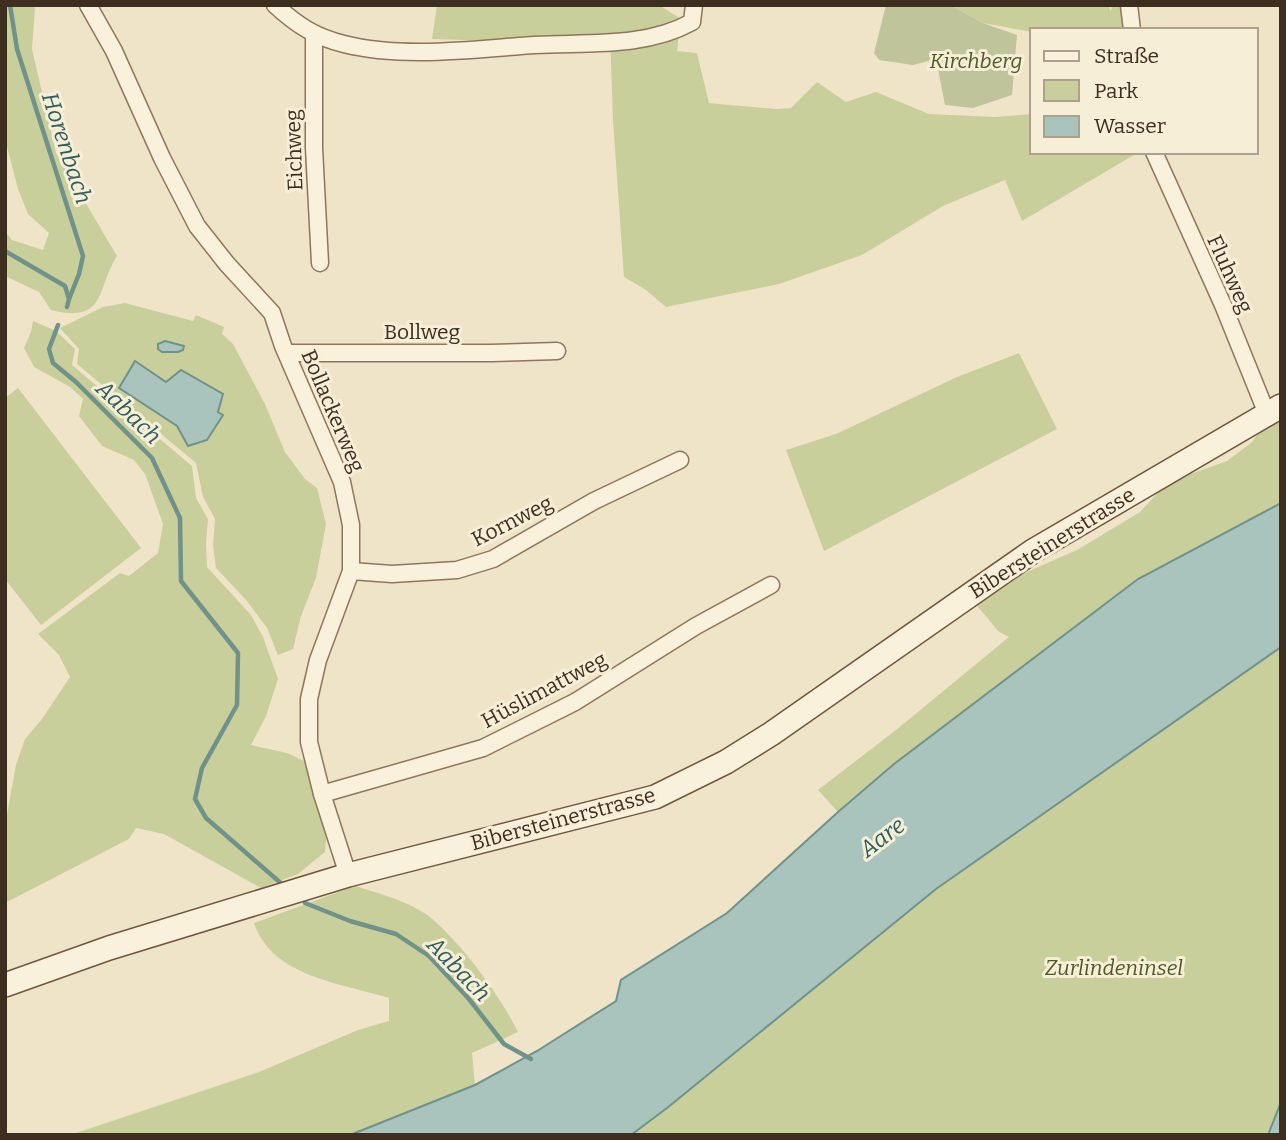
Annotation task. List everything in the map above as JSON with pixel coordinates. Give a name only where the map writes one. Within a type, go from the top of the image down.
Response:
[{"type":"main road","name":"Bibersteinerstrasse","points":[[5,985],[108,948],[348,875],[654,797],[691,780],[771,734],[1033,551],[1274,410]]},
{"type":"street","name":"Bollackerweg","points":[[88,5],[114,51],[197,226],[272,313],[286,354],[342,482],[351,525],[351,571],[318,660],[309,699],[309,742],[322,794],[348,875]]},
{"type":"street","points":[[275,5],[314,35],[347,45],[389,51],[609,43],[655,37],[692,22],[694,5]]},
{"type":"street","points":[[1129,5],[1132,28]]},
{"type":"street","name":"Eichweg","points":[[314,35],[314,148],[320,262]]},
{"type":"street","name":"Fluhweg","points":[[1155,154],[1274,410]]},
{"type":"street","name":"Bollweg","points":[[286,354],[491,354],[557,351]]},
{"type":"street","name":"Kornweg","points":[[351,571],[392,574],[457,570],[493,559],[594,501],[680,460]]},
{"type":"street","name":"Hüslimattweg","points":[[322,794],[483,748],[575,702],[696,626],[771,585]]},
{"type":"green space","points":[[5,5],[33,5],[35,9],[32,49],[56,153],[117,256],[97,301],[82,312],[51,310],[39,292],[5,276],[5,231],[12,240],[43,250],[49,233],[28,214],[18,189],[5,139]]},
{"type":"green space","points":[[437,5],[659,5],[681,19],[677,51],[697,53],[709,103],[791,108],[817,82],[846,102],[876,92],[929,114],[995,117],[1030,114],[1030,154],[1136,154],[1022,221],[1005,180],[943,206],[862,255],[779,284],[666,307],[646,290],[624,277],[610,34],[498,41],[432,39]]},
{"type":"green space","name":"Kirchberg","points":[[886,5],[950,5],[983,23],[1017,35],[1012,95],[973,108],[945,105],[936,59],[913,65],[879,60],[874,53]]},
{"type":"green space","points":[[950,5],[1108,5],[1111,11],[1112,5],[1119,5],[1124,12],[1126,28],[1030,28],[1030,32],[983,23]]},
{"type":"green space","points":[[125,303],[193,321],[196,315],[224,327],[222,334],[233,344],[265,404],[285,452],[305,479],[317,488],[326,524],[316,578],[301,616],[293,649],[278,655],[267,628],[247,601],[216,568],[213,545],[215,519],[203,497],[196,463],[77,364],[79,349],[60,328],[103,307]]},
{"type":"green space","points":[[33,321],[56,331],[75,349],[72,365],[192,466],[196,498],[208,519],[207,567],[251,615],[263,637],[278,679],[266,716],[251,745],[287,753],[304,761],[322,794],[328,817],[325,852],[298,874],[261,888],[164,834],[136,828],[129,839],[5,903],[5,825],[16,765],[25,739],[70,677],[59,655],[38,634],[120,573],[129,576],[158,553],[163,524],[145,474],[134,460],[102,446],[79,416],[83,399],[70,387],[34,367],[24,348]]},
{"type":"green space","points":[[1019,353],[1057,429],[824,551],[786,450],[836,434],[957,377]]},
{"type":"green space","points":[[18,388],[141,548],[41,625],[5,579],[5,398]]},
{"type":"green space","points":[[1281,413],[1281,503],[1138,579],[894,764],[838,812],[818,790],[1009,637],[998,631],[970,597],[1077,550],[1140,512],[1168,482],[1227,461],[1252,442],[1260,431]]},
{"type":"green space","name":"Zurlindeninsel","points":[[1281,647],[1281,1102],[1268,1135],[631,1135],[936,889]]},
{"type":"green space","points":[[355,886],[404,902],[430,917],[467,955],[510,1018],[518,1032],[472,1053],[475,1085],[350,1135],[70,1135],[259,1072],[358,1030],[389,1021],[389,998],[330,982],[292,967],[263,941],[254,923]]},
{"type":"water","points":[[165,341],[184,346],[183,350],[162,352],[158,349],[158,344]]},
{"type":"water","points":[[135,361],[166,382],[181,370],[223,394],[218,412],[223,415],[207,440],[188,446],[177,426],[119,388]]},
{"type":"water","name":"Aare","points":[[1281,503],[1281,647],[936,889],[631,1135],[350,1135],[475,1085],[537,1051],[616,1001],[621,980],[727,913],[894,764],[1138,579]]},
{"type":"water","points":[[1281,1102],[1281,1135],[1268,1135]]},
{"type":"waterway","name":"Horenbach","points":[[10,5],[17,49],[83,256],[69,299]]},
{"type":"waterway","name":"Aabach","points":[[5,251],[65,286],[69,299],[67,307]]},
{"type":"waterway","name":"Aabach","points":[[58,325],[49,349],[53,363],[76,382],[152,458],[180,518],[181,581],[238,653],[237,705],[202,768],[195,799],[206,818],[283,885]]},
{"type":"waterway","name":"Aabach","points":[[305,903],[350,921],[396,934],[429,956],[469,999],[504,1044],[531,1059]]}]
